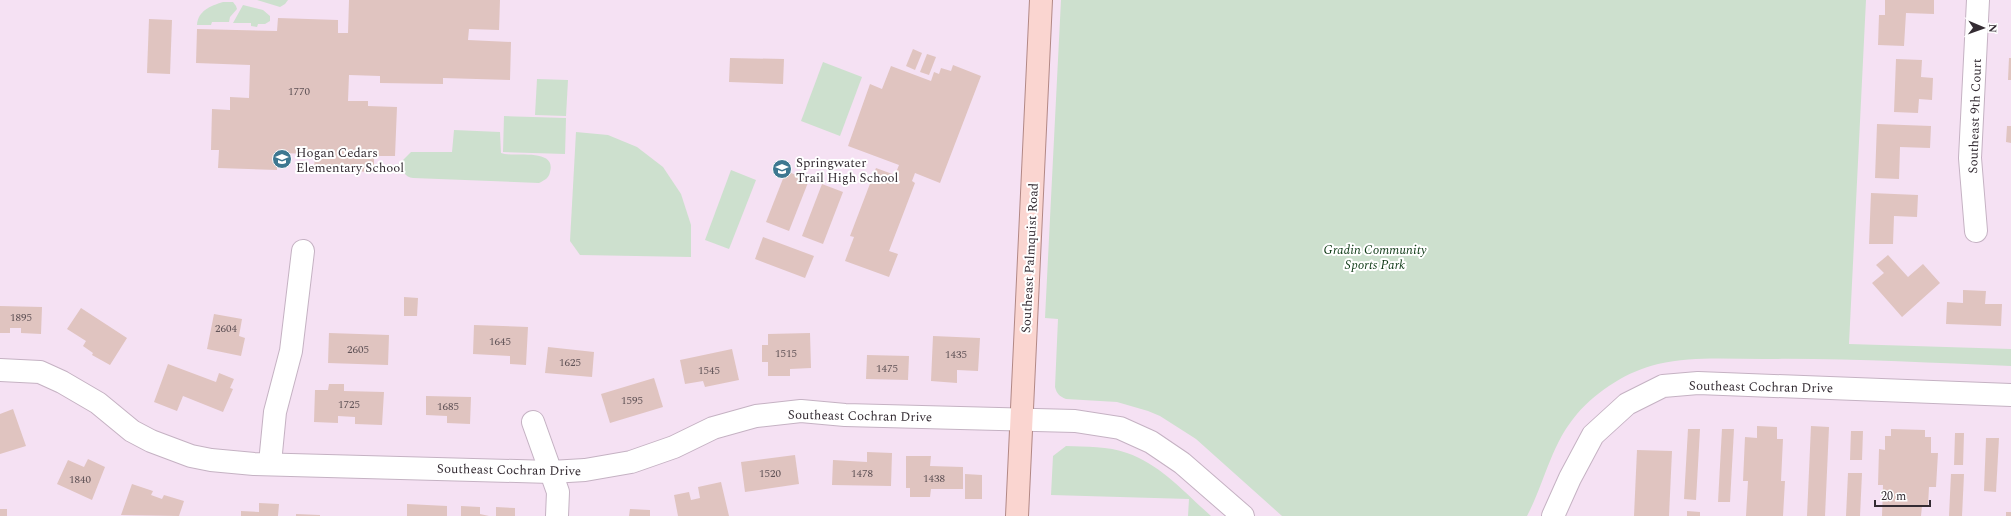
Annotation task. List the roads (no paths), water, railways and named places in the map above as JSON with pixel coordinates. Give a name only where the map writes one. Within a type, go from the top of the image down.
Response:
[{"type":"main road","name":"Southeast Palmquist Road","points":[[1017,516],[1041,0]]},
{"type":"street","name":"Southeast 9th Court","points":[[1976,231],[1970,158],[1978,0]]},
{"type":"street","points":[[270,463],[275,412],[291,350],[303,251]]},
{"type":"street","name":"Southeast Cochran Drive","points":[[0,370],[40,372],[98,403],[132,431],[151,441],[190,456],[218,461],[254,464],[270,463],[551,472],[585,470],[631,462],[674,447],[713,428],[756,416],[801,411],[845,415],[1075,421],[1120,428],[1151,442],[1182,464],[1244,516]]},
{"type":"street","name":"Southeast Cochran Drive","points":[[1553,516],[1570,478],[1593,435],[1627,404],[1663,386],[1698,383],[2011,395]]},
{"type":"street","points":[[534,422],[558,492],[558,516]]},
{"type":"place","name":"Hogan Cedars Elementary School","points":[[282,159]]},
{"type":"place","name":"Springwater Trail High School","points":[[782,169]]},
{"type":"park label","name":"Gradin Community Sports Park","points":[[1375,256]]}]
